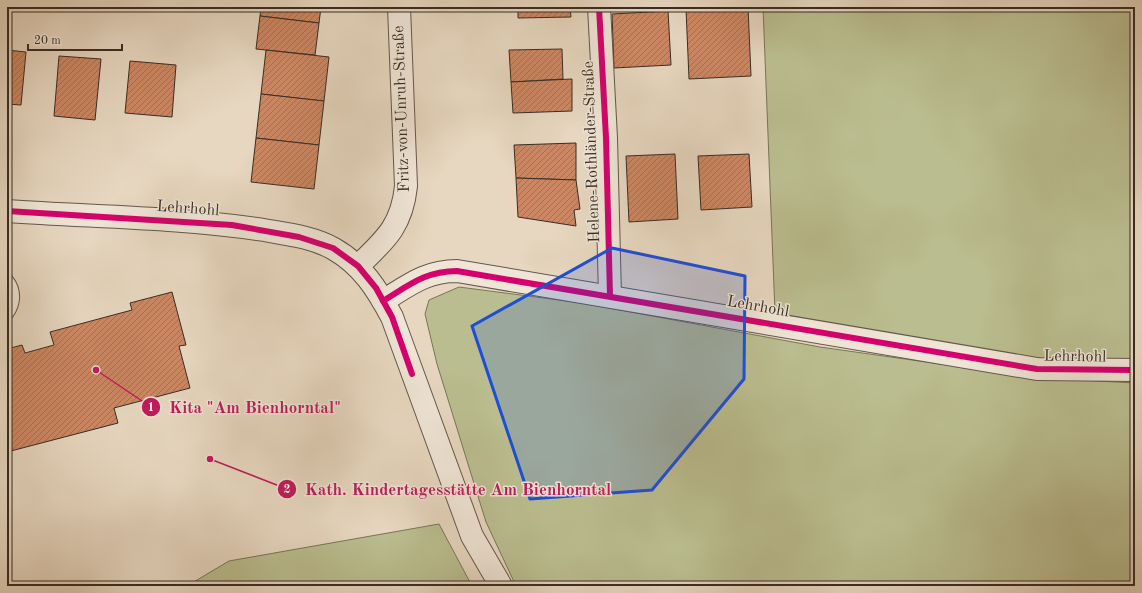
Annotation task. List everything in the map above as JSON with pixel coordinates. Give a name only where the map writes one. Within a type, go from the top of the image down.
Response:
[{"type":"street","name":"Fritz-von-Unruh-Straße","points":[[358,266],[392,231],[404,204],[406,186],[399,7]]},
{"type":"street","name":"Helene-Rothländer-Straße","points":[[599,7],[606,138],[610,296]]},
{"type":"street","name":"Lehrhohl","points":[[7,211],[232,225],[285,234],[318,242],[333,248],[358,266],[371,282],[383,301],[399,337],[472,536],[501,586]]},
{"type":"street","name":"Lehrhohl","points":[[383,301],[415,280],[441,271],[457,271],[1037,370],[1135,370]]},
{"type":"lane","points":[[7,281],[13,292],[13,300],[7,313]]},
{"type":"highlighted area","points":[[612,248],[745,276],[744,379],[652,490],[530,499],[472,326]]},
{"type":"green space","points":[[763,7],[1135,7],[1135,359],[1042,361],[775,313]]},
{"type":"green space","points":[[459,287],[582,303],[820,347],[1039,378],[1135,383],[1135,586],[516,586],[486,522],[437,364],[425,314],[429,300]]},
{"type":"green space","points":[[439,524],[472,586],[187,586],[229,561]]},
{"type":"building","points":[[261,7],[321,7],[319,23],[260,16]]},
{"type":"building","points":[[518,7],[570,7],[571,17],[518,18]]},
{"type":"building","points":[[748,7],[751,76],[689,79],[686,9]]},
{"type":"building","points":[[668,11],[671,65],[614,68],[612,14]]},
{"type":"building","points":[[260,16],[319,23],[315,55],[256,49]]},
{"type":"building","points":[[562,49],[563,79],[511,82],[509,50]]},
{"type":"building","points":[[7,50],[26,52],[21,105],[7,104]]},
{"type":"building","points":[[266,50],[329,57],[324,101],[261,94]]},
{"type":"building","points":[[59,56],[101,59],[95,120],[54,116]]},
{"type":"building","points":[[130,61],[176,65],[172,117],[125,113]]},
{"type":"building","points":[[572,79],[572,111],[513,113],[511,82]]},
{"type":"building","points":[[261,94],[324,101],[319,145],[256,138]]},
{"type":"building","points":[[256,138],[319,145],[314,189],[251,182]]},
{"type":"building","points":[[576,143],[576,180],[516,178],[514,145]]},
{"type":"building","points":[[675,154],[678,219],[629,222],[626,156]]},
{"type":"building","points":[[749,154],[752,207],[701,210],[698,156]]},
{"type":"building","points":[[516,178],[576,180],[580,209],[574,210],[576,226],[518,217]]},
{"type":"building","points":[[172,292],[186,345],[179,346],[190,388],[114,408],[118,423],[7,452],[7,349],[22,345],[25,353],[54,345],[50,332],[132,310],[130,303]]},
{"type":"cycle path","points":[[599,7],[606,138],[610,296]]},
{"type":"cycle path","points":[[7,211],[232,225],[299,237],[333,248],[358,266],[376,288],[392,317],[412,374]]},
{"type":"cycle path","points":[[383,301],[410,284],[427,276],[436,273],[457,271],[1037,369],[1135,370]]},
{"type":"place","name":"Kita \"Am Bienhorntal\"","points":[[96,370]]},
{"type":"place","name":"Kath. Kindertagesstätte Am Bienhorntal","points":[[210,459]]}]
